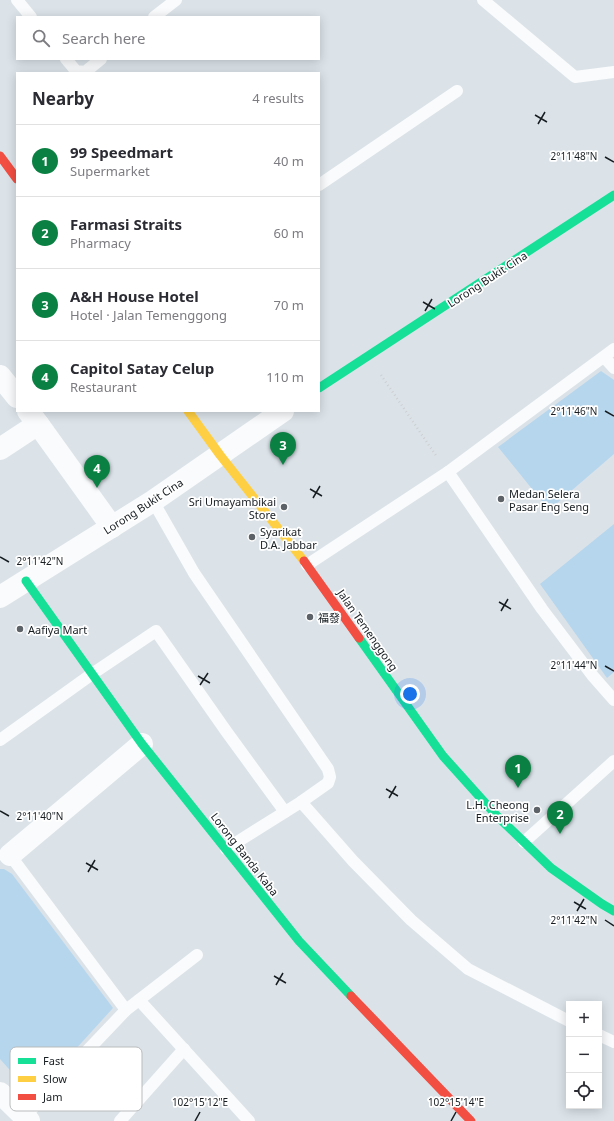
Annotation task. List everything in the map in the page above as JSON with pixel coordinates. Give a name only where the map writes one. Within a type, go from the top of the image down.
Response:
[{"type":"street","points":[[0,156],[16,178]]},
{"type":"street","name":"Lorong Bukit Cina","points":[[320,387],[614,195]]},
{"type":"street","points":[[0,376],[16,396]]},
{"type":"street","name":"Jalan Temenggong","points":[[189,412],[220,455],[307,565],[443,756],[496,815],[552,868],[614,911]]},
{"type":"street","name":"Lorong Bukit Cina","points":[[0,597],[153,501],[282,412]]},
{"type":"street","points":[[0,449],[33,417],[112,527]]},
{"type":"street","name":"Lorong Banda Kaba","points":[[26,581],[142,744],[299,941],[471,1121]]},
{"type":"street","points":[[5,854],[142,744]]},
{"type":"street","points":[[0,1093],[10,1103]]},
{"type":"street","points":[[19,1111],[27,1119]]},
{"type":"lane","points":[[17,0],[30,16]]},
{"type":"lane","points":[[155,16],[176,0]]},
{"type":"lane","points":[[483,0],[575,77],[614,72]]},
{"type":"lane","points":[[67,60],[76,71],[85,72],[100,60]]},
{"type":"lane","points":[[320,183],[457,91]]},
{"type":"lane","points":[[307,565],[448,472],[614,349]]},
{"type":"lane","points":[[604,357],[614,368]]},
{"type":"lane","points":[[448,472],[542,609],[592,675],[614,700]]},
{"type":"lane","points":[[153,501],[194,573],[328,769],[330,777],[328,783],[301,802],[226,849]]},
{"type":"lane","points":[[0,740],[92,674],[156,631],[285,812]]},
{"type":"lane","points":[[524,842],[614,761]]},
{"type":"lane","points":[[301,802],[353,861],[411,920],[468,969],[566,1019]]},
{"type":"lane","points":[[5,854],[126,1010]]},
{"type":"lane","points":[[92,1047],[126,1010],[197,955]]},
{"type":"lane","points":[[139,1000],[249,1121]]},
{"type":"lane","points":[[602,1036],[614,1042]]},
{"type":"lane","points":[[142,1096],[184,1049]]},
{"type":"lane","points":[[27,1119],[34,1111]]},
{"type":"lane","points":[[120,1121],[129,1111]]},
{"type":"path","points":[[368,357],[448,472]]},
{"type":"shaded area","points":[[601,371],[614,380],[614,454],[549,510],[498,447]]},
{"type":"shaded area","points":[[614,524],[614,672],[607,678],[540,584]]},
{"type":"shaded area","points":[[0,869],[4,869],[12,874],[113,1008],[78,1047],[10,1047],[10,1070],[0,1059]]},
{"type":"traffic: fast","points":[[320,387],[614,195]]},
{"type":"traffic: fast","points":[[26,581],[142,744],[299,941],[351,996]]},
{"type":"traffic: fast","points":[[359,638],[443,756],[496,815],[551,868],[614,911]]},
{"type":"traffic: slow","points":[[189,412],[220,455],[304,561]]},
{"type":"traffic: jam","points":[[0,156],[16,178]]},
{"type":"traffic: jam","points":[[304,561],[359,638]]},
{"type":"traffic: jam","points":[[351,996],[471,1121]]},
{"type":"place","name":"A&H House Hotel","points":[[283,465]]},
{"type":"place","name":"Capitol Satay Celup","points":[[97,488]]},
{"type":"place","name":"Medan Selera Pasar Eng Seng","points":[[501,499]]},
{"type":"place","name":"Sri Umayambikai Store","points":[[284,507]]},
{"type":"place","name":"Syarikat D.A. Jabbar","points":[[252,537]]},
{"type":"place","name":"福發","points":[[310,617]]},
{"type":"place","name":"Aafiya Mart","points":[[20,629]]},
{"type":"place","name":"99 Speedmart","points":[[518,788]]},
{"type":"place","name":"L.H. Cheong Enterprise","points":[[537,810]]},
{"type":"place","name":"Farmasi Straits","points":[[560,834]]}]
